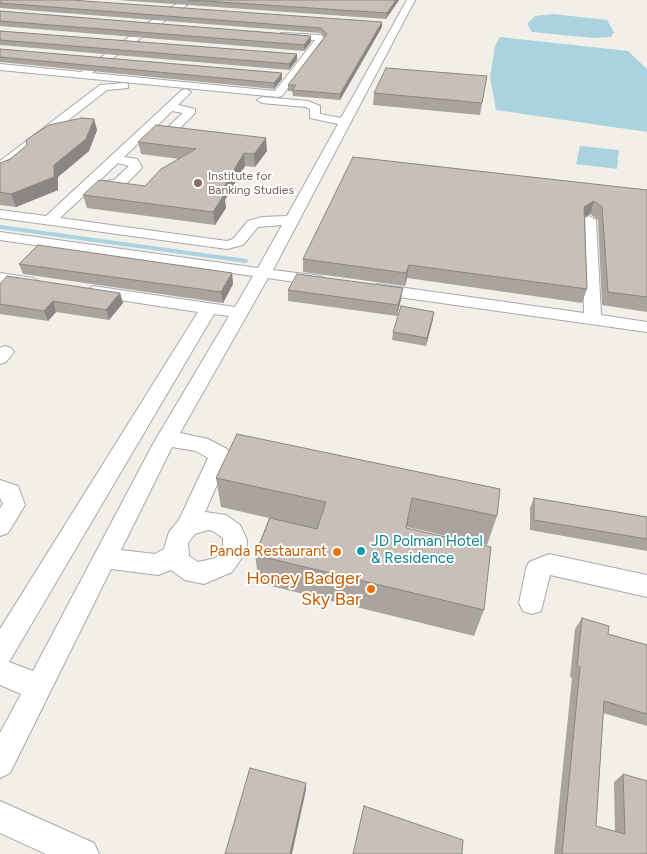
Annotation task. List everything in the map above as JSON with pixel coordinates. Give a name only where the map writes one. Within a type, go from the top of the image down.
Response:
[{"type":"street","points":[[82,75],[104,59],[161,25],[183,9],[190,0]]},
{"type":"street","points":[[0,763],[167,438],[292,220],[345,122],[396,19],[411,0]]},
{"type":"street","points":[[160,7],[183,9]]},
{"type":"street","points":[[132,23],[161,25]]},
{"type":"street","points":[[0,67],[278,94],[287,75],[307,56],[320,38],[274,34]]},
{"type":"street","points":[[108,40],[148,43]]},
{"type":"street","points":[[93,76],[120,60],[133,42]]},
{"type":"street","points":[[297,55],[307,56]]},
{"type":"street","points":[[85,57],[120,60]]},
{"type":"street","points":[[0,168],[104,87],[120,85],[308,104],[316,108],[314,116],[316,117],[345,122]]},
{"type":"street","points":[[49,221],[186,92]]},
{"type":"street","points":[[145,130],[170,132],[191,111],[170,107]]},
{"type":"street","points":[[85,187],[118,184],[136,167],[133,162],[115,159]]},
{"type":"street","points":[[0,214],[49,221],[203,254],[263,273],[341,284]]},
{"type":"street","points":[[2,238],[203,254],[238,242],[252,224],[262,221],[292,220]]},
{"type":"street","points":[[589,220],[593,319]]},
{"type":"street","points":[[0,278],[47,285]]},
{"type":"street","points":[[360,287],[647,327]]},
{"type":"street","points":[[76,289],[240,313]]},
{"type":"street","points":[[0,653],[209,308]]},
{"type":"street","points":[[167,438],[201,444],[220,455],[188,526],[177,539],[175,555],[185,568],[204,572],[224,565],[231,558],[236,540],[226,526],[208,521],[188,526]]},
{"type":"street","points":[[0,489],[10,492],[14,505],[0,526]]},
{"type":"street","points":[[105,558],[158,565],[175,555]]},
{"type":"street","points":[[532,603],[538,569],[549,564],[647,586]]},
{"type":"street","points":[[0,672],[39,686]]},
{"type":"street","points":[[0,817],[83,854]]},
{"type":"water","points":[[553,14],[607,20],[614,32],[611,37],[593,38],[532,32],[527,24],[535,16]]},
{"type":"water","points":[[500,37],[628,51],[647,69],[647,132],[496,110],[490,77],[495,46]]},
{"type":"water","points":[[580,146],[619,150],[617,169],[576,164]]},
{"type":"building","points":[[0,0],[71,0],[382,22],[340,94],[292,90],[296,85],[288,85],[327,34],[321,28],[0,3]]},
{"type":"building","points":[[189,0],[396,0],[387,13]]},
{"type":"building","points":[[0,11],[311,36],[304,45],[0,21]]},
{"type":"building","points":[[0,31],[297,54],[289,64],[0,40]]},
{"type":"building","points":[[0,49],[282,73],[274,83],[0,57]]},
{"type":"building","points":[[386,68],[487,76],[482,103],[374,93]]},
{"type":"building","points":[[82,118],[94,119],[86,139],[54,165],[54,177],[11,194],[0,192],[0,163],[9,160],[27,145],[26,140],[49,125]]},
{"type":"building","points":[[156,125],[266,138],[254,154],[244,153],[219,195],[224,195],[213,212],[83,195],[99,180],[145,186],[161,169],[196,149],[138,142]]},
{"type":"building","points":[[353,157],[647,190],[647,297],[608,292],[602,207],[594,201],[584,207],[587,289],[409,265],[406,273],[303,259]]},
{"type":"building","points":[[38,245],[232,273],[221,292],[19,264]]},
{"type":"building","points":[[297,274],[403,288],[398,305],[288,290]]},
{"type":"building","points":[[7,276],[120,293],[106,310],[53,301],[44,311],[0,304],[0,284]]},
{"type":"building","points":[[401,306],[434,312],[427,338],[393,332]]},
{"type":"building","points":[[237,434],[500,489],[497,516],[412,498],[406,528],[491,547],[484,610],[255,555],[270,518],[317,529],[326,502],[216,478]]},
{"type":"building","points":[[534,498],[647,517],[647,539],[534,520]]},
{"type":"building","points":[[582,618],[609,626],[608,634],[647,645],[647,714],[604,701],[596,826],[625,834],[623,774],[647,781],[647,854],[562,854],[580,667],[577,667]]},
{"type":"building","points":[[250,768],[306,783],[290,854],[225,854]]},
{"type":"building","points":[[364,806],[463,840],[462,854],[353,854]]},
{"type":"waterway","points":[[0,227],[246,261]]},
{"type":"place","name":"Institute for Banking Studies","points":[[198,183]]},
{"type":"place","name":"JD Polman Hotel & Residence","points":[[361,551]]},
{"type":"place","name":"Panda Restaurant","points":[[337,552]]},
{"type":"place","name":"Honey Badger Sky Bar","points":[[371,589]]}]
